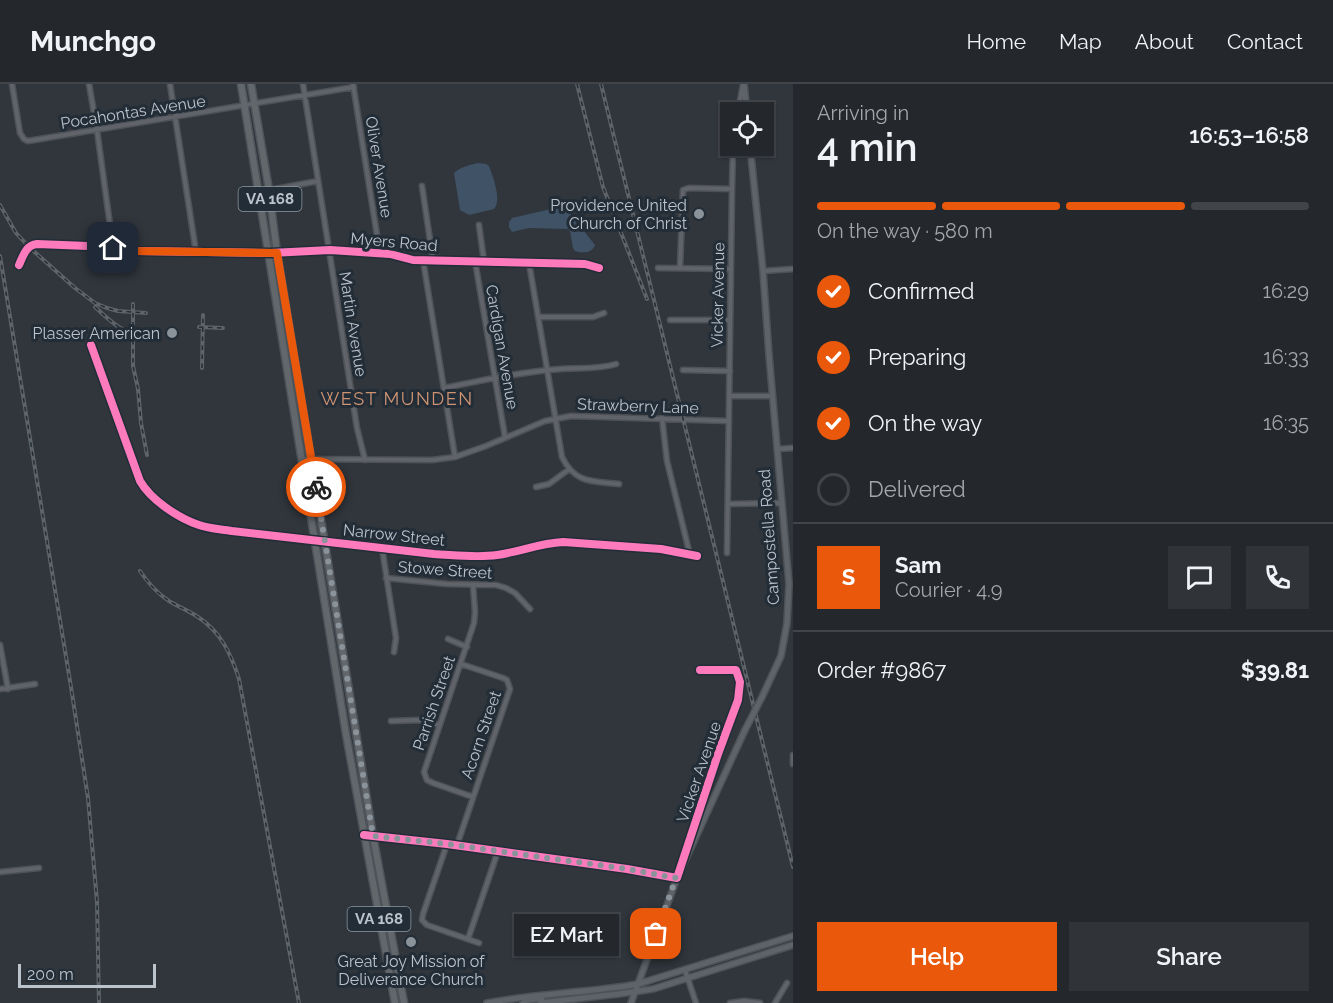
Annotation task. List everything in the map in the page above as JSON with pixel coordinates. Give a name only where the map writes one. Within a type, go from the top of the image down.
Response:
[{"type":"main road","name":"VA 168","points":[[241,84],[346,734],[395,1003]]},
{"type":"main road","name":"VA 168","points":[[251,84],[373,836],[404,1003]]},
{"type":"main road","points":[[743,84],[746,102]]},
{"type":"main road","name":"Campostella Road","points":[[631,1003],[676,878],[781,656],[787,623],[789,584],[751,156]]},
{"type":"main road","points":[[487,1003],[519,997],[638,984],[793,936]]},
{"type":"main road","points":[[540,1003],[653,988],[793,945]]},
{"type":"main road","points":[[523,1003],[555,993]]},
{"type":"street","name":"Pocahontas Avenue","points":[[12,84],[20,133],[28,141],[353,86]]},
{"type":"street","points":[[89,84],[113,248]]},
{"type":"street","points":[[170,84],[196,252]]},
{"type":"street","name":"Martin Avenue","points":[[303,84],[357,428],[365,460]]},
{"type":"street","points":[[740,102],[743,84]]},
{"type":"street","name":"Oliver Avenue","points":[[353,86],[380,254]]},
{"type":"street","name":"Vicker Avenue","points":[[727,553],[734,156]]},
{"type":"street","points":[[269,190],[318,181]]},
{"type":"street","points":[[422,186],[433,260]]},
{"type":"street","points":[[680,268],[683,190],[689,188],[732,189]]},
{"type":"street","points":[[479,225],[484,261]]},
{"type":"street","name":"Myers Road","points":[[19,265],[27,249],[33,244],[137,251],[269,254],[330,250],[395,255],[412,260],[585,264],[599,268]]},
{"type":"street","points":[[423,260],[455,457]]},
{"type":"street","name":"Cardigan Avenue","points":[[475,261],[505,437]]},
{"type":"street","points":[[529,263],[562,457],[568,470],[585,480],[619,484]]},
{"type":"street","points":[[658,268],[731,269]]},
{"type":"street","points":[[763,271],[793,269]]},
{"type":"street","points":[[538,317],[593,317],[604,313]]},
{"type":"street","points":[[670,320],[730,320]]},
{"type":"street","name":"Narrow Street","points":[[91,345],[144,489],[159,502],[199,525],[232,531],[434,554],[494,555],[552,543],[577,542],[661,549],[697,556]]},
{"type":"street","points":[[444,388],[546,370],[601,369],[616,364]]},
{"type":"street","points":[[683,370],[730,370]]},
{"type":"street","points":[[729,396],[772,396]]},
{"type":"street","name":"Strawberry Lane","points":[[302,459],[432,460],[455,457],[555,418],[571,416],[729,421]]},
{"type":"street","points":[[662,418],[667,461],[690,555]]},
{"type":"street","points":[[777,449],[793,448]]},
{"type":"street","points":[[536,487],[549,484],[568,470]]},
{"type":"street","points":[[729,504],[782,503]]},
{"type":"street","points":[[382,548],[396,638],[394,652]]},
{"type":"street","name":"Stowe Street","points":[[386,578],[447,584],[496,585],[514,592],[530,609]]},
{"type":"street","name":"Parrish Street","points":[[473,585],[476,612],[474,623],[425,767],[424,776],[433,783],[473,797]]},
{"type":"street","points":[[448,639],[466,647]]},
{"type":"street","points":[[0,645],[8,688]]},
{"type":"street","name":"Acorn Street","points":[[457,845],[508,696],[510,684],[503,678],[461,664]]},
{"type":"street","name":"Vicker Avenue","points":[[676,878],[738,700],[740,682],[736,670],[700,670]]},
{"type":"street","points":[[0,689],[34,684]]},
{"type":"street","points":[[391,722],[410,719],[439,725]]},
{"type":"street","points":[[793,755],[793,764]]},
{"type":"street","points":[[364,835],[457,845],[676,878]]},
{"type":"street","points":[[447,844],[422,920],[427,925],[479,943]]},
{"type":"street","points":[[468,939],[498,851]]},
{"type":"street","points":[[0,872],[39,868]]},
{"type":"street","points":[[685,970],[696,1003]]},
{"type":"street","points":[[775,1003],[787,983]]},
{"type":"street","points":[[730,1003],[744,1001],[760,1003]]},
{"type":"water","points":[[478,163],[489,166],[497,200],[494,209],[469,215],[460,210],[454,173]]},
{"type":"water","points":[[564,206],[595,245],[592,250],[575,251],[568,229],[529,228],[512,232],[509,227],[512,218]]},
{"type":"railway","points":[[577,84],[603,187],[647,299]]},
{"type":"railway","points":[[601,84],[793,867]]},
{"type":"railway","points":[[0,205],[16,233],[29,247],[95,303],[118,311],[146,313]]},
{"type":"railway","points":[[0,256],[88,798],[97,902],[99,1003]]},
{"type":"railway","points":[[133,304],[133,366],[147,455]]},
{"type":"railway","points":[[95,307],[124,330],[145,338]]},
{"type":"railway","points":[[202,368],[203,315]]},
{"type":"railway","points":[[199,327],[223,328]]},
{"type":"railway","points":[[140,571],[161,595],[198,617],[213,630],[229,652],[236,670],[299,1003]]},
{"type":"cycle path","points":[[19,265],[28,249],[37,244],[113,247],[137,251],[271,253],[330,250],[390,254],[413,260],[585,264],[599,268]]},
{"type":"cycle path","points":[[91,345],[140,481],[166,508],[199,525],[232,531],[458,556],[497,555],[563,542],[661,549],[697,556]]},
{"type":"cycle path","points":[[364,835],[447,844],[677,878],[738,700],[740,682],[736,670],[700,670]]},
{"type":"way so far","points":[[316,487],[373,836],[447,844],[655,873],[676,878],[656,934]]},
{"type":"place","name":"Providence United Church of Christ","points":[[699,214]]},
{"type":"place","name":"Plasser American","points":[[172,333]]},
{"type":"place","name":"EZ Mart","points":[[656,934]]},
{"type":"place","name":"Great Joy Mission of Deliverance Church","points":[[411,942]]},
{"type":"district","name":"WEST MUNDEN","points":[[397,398]]},
{"type":"route","points":[[113,248],[137,251],[277,253],[316,487]]}]
